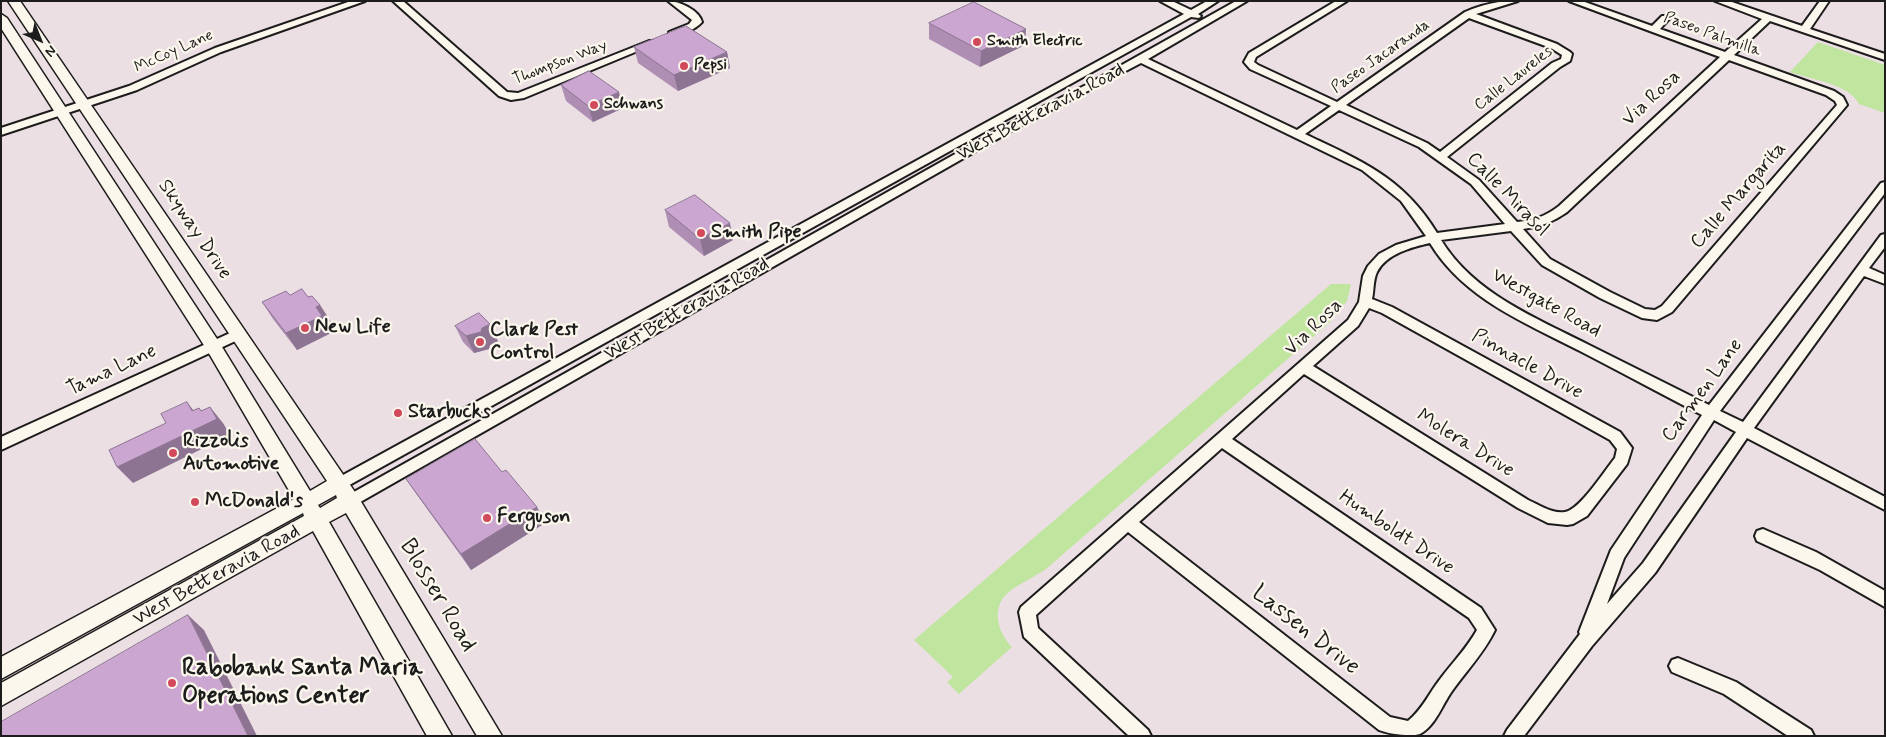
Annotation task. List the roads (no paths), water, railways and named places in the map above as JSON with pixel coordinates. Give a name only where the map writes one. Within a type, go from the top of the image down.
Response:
[{"type":"main road","name":"Skyway Drive","points":[[14,1],[345,492]]},
{"type":"main road","points":[[1,18],[213,346],[311,511],[440,736]]},
{"type":"main road","name":"West Betteravia Road","points":[[1,695],[345,492]]},
{"type":"main road","name":"Blosser Road","points":[[345,492],[490,736]]},
{"type":"main road","name":"West Betteravia Road","points":[[1,670],[311,511]]},
{"type":"street","name":"McCoy Lane","points":[[1,132],[83,106],[162,77],[218,50],[360,1]]},
{"type":"street","name":"Thompson Way","points":[[396,1],[503,94],[511,97],[520,96],[622,56],[692,26],[697,22],[697,19],[672,1]]},
{"type":"street","points":[[1164,1],[1208,21]]},
{"type":"street","name":"West Betteravia Road","points":[[345,492],[1214,1]]},
{"type":"street","name":"West Betteravia Road","points":[[345,492],[1001,132],[1092,86],[1243,1]]},
{"type":"street","name":"Calle Mirasol","points":[[1343,1],[1252,55],[1249,62],[1254,67],[1423,144],[1475,182],[1526,242],[1546,262],[1570,277],[1642,312],[1657,315]]},
{"type":"street","name":"Paseo Jacaranda","points":[[1296,135],[1468,14],[1480,8],[1514,1]]},
{"type":"street","name":"Paseo Palmilla","points":[[1573,1],[1830,92],[1839,99]]},
{"type":"street","points":[[1719,1],[1885,57]]},
{"type":"street","points":[[1804,30],[1825,1]]},
{"type":"street","name":"Calle Laureles","points":[[1441,156],[1564,61],[1566,54],[1554,46],[1468,14]]},
{"type":"street","points":[[1652,30],[1665,18]]},
{"type":"street","name":"Via Rosa","points":[[1142,736],[1030,632],[1027,612],[1353,323],[1366,301],[1368,282],[1372,269],[1382,257],[1396,248],[1433,238],[1535,224],[1551,218],[1563,209],[1768,18]]},
{"type":"street","name":"Westgate Road","points":[[1141,59],[1366,168],[1405,198],[1424,222],[1445,257],[1479,290],[1520,315],[1885,504]]},
{"type":"street","name":"Calle Margarita","points":[[1657,315],[1667,309],[1842,104],[1839,99]]},
{"type":"street","name":"Carmen Lane","points":[[1586,640],[1617,555],[1711,413],[1885,185]]},
{"type":"street","name":"Carmen Lane","points":[[1513,736],[1586,640],[1649,568],[1745,430],[1885,238]]},
{"type":"street","points":[[1862,270],[1885,280]]},
{"type":"street","name":"Pinnacle Drive","points":[[1366,301],[1387,310],[1615,436],[1625,448],[1622,460],[1602,485]]},
{"type":"street","name":"Tama Lane","points":[[1,444],[239,334]]},
{"type":"street","name":"Molera Drive","points":[[1303,366],[1523,504],[1548,517],[1567,519],[1582,511],[1602,485]]},
{"type":"street","name":"Humboldt Drive","points":[[1221,439],[1475,613],[1486,630],[1477,646],[1446,685]]},
{"type":"street","name":"Lassen Drive","points":[[1128,523],[1385,724],[1410,731],[1425,719],[1446,685]]},
{"type":"street","points":[[1763,536],[1800,551],[1850,578],[1885,600]]},
{"type":"street","points":[[1678,666],[1730,688],[1805,736]]},
{"type":"place","name":"Smith Electric","points":[[977,42]]},
{"type":"place","name":"Pepsi","points":[[684,66]]},
{"type":"place","name":"Schwans","points":[[594,105]]},
{"type":"place","name":"Smith Pipe","points":[[701,233]]},
{"type":"place","name":"New Life","points":[[305,328]]},
{"type":"place","name":"Clark Pest Control","points":[[480,342]]},
{"type":"place","name":"Starbucks","points":[[398,413]]},
{"type":"place","name":"Rizzolis Automotive","points":[[173,453]]},
{"type":"place","name":"McDonald's","points":[[195,502]]},
{"type":"place","name":"Ferguson","points":[[487,518]]},
{"type":"place","name":"Rabobank Santa Maria Operations Center","points":[[172,683]]}]
